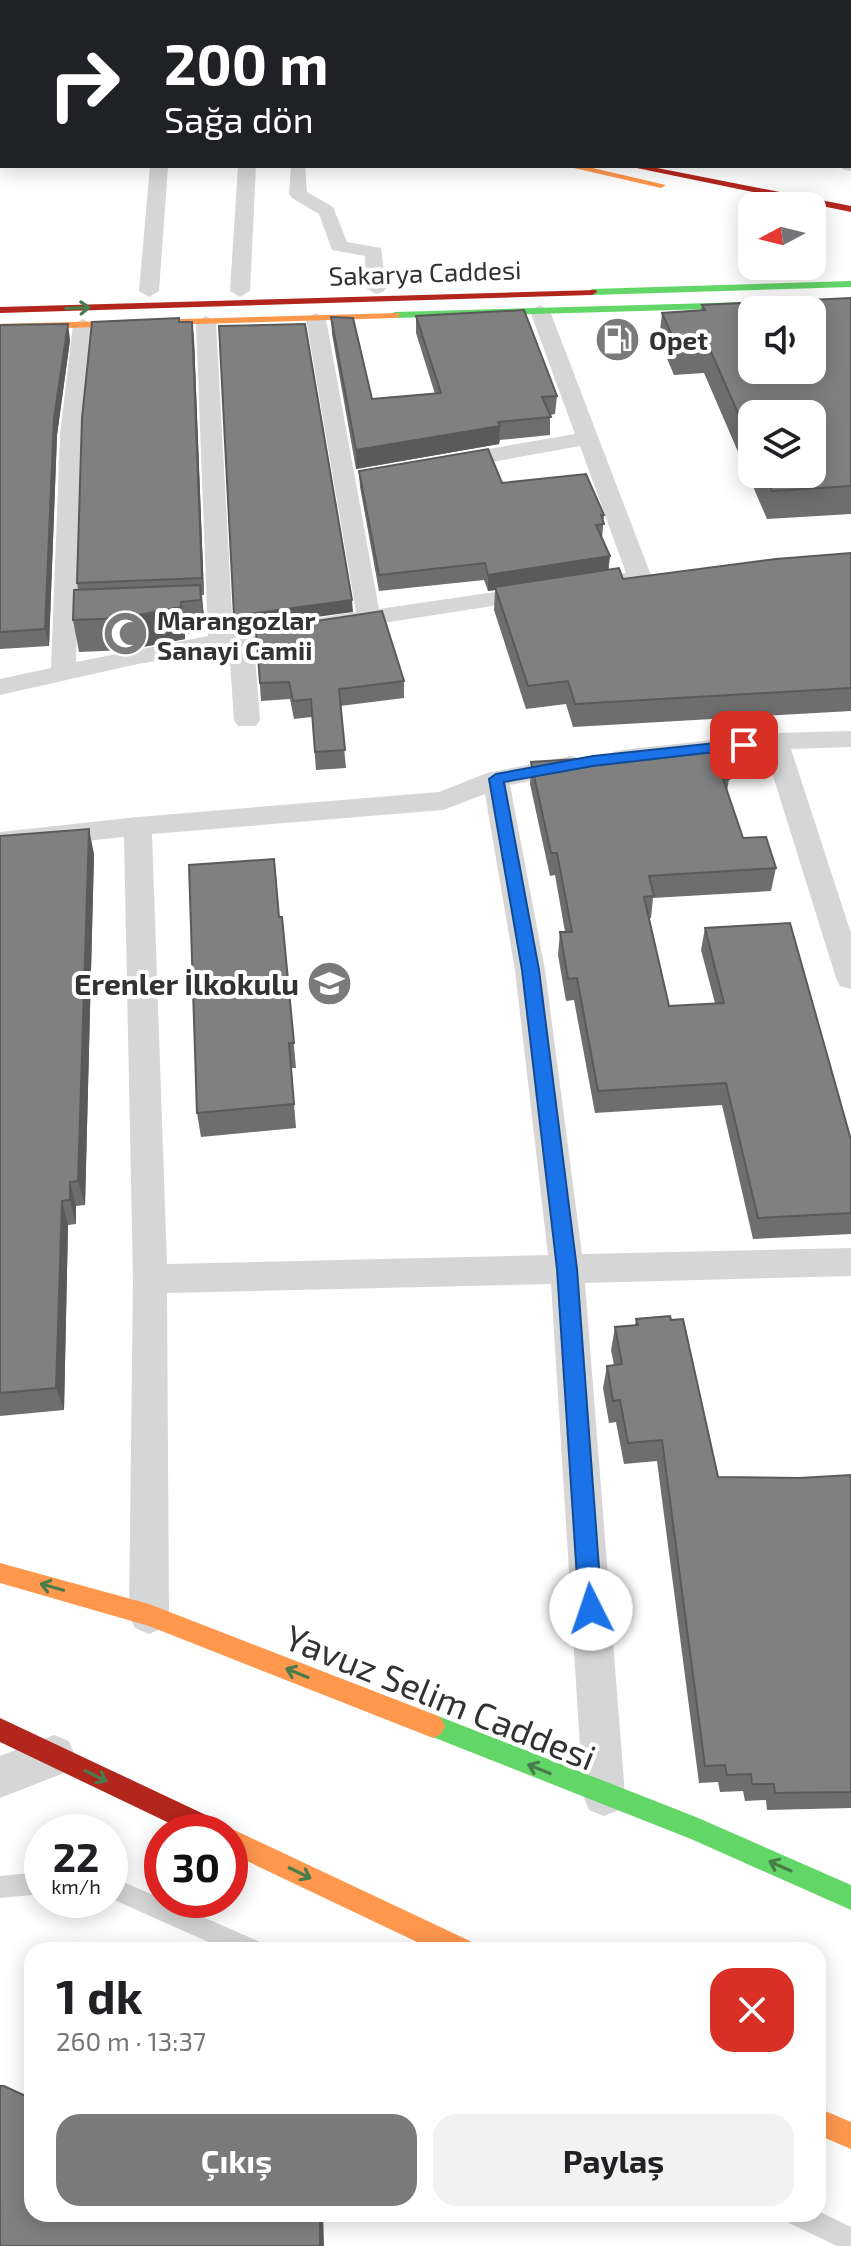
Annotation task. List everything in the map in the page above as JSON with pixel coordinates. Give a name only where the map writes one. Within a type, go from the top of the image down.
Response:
[{"type":"main road","points":[[580,168],[738,200]]},
{"type":"main road","points":[[652,168],[702,173],[851,209]]},
{"type":"main road","points":[[702,173],[725,171],[851,196]]},
{"type":"main road","points":[[826,217],[851,222]]},
{"type":"main road","name":"Sakarya Caddesi","points":[[0,293],[376,288],[851,271]]},
{"type":"main road","name":"Sakarya Caddesi","points":[[0,310],[851,284]]},
{"type":"main road","points":[[0,327],[851,302]]},
{"type":"main road","name":"Yavuz Selim Caddesi","points":[[0,1573],[149,1615],[696,1829],[851,1898]]},
{"type":"main road","points":[[0,1730],[176,1814]]},
{"type":"main road","points":[[248,1849],[444,1942]]},
{"type":"main road","points":[[826,2125],[851,2136]]},
{"type":"street","points":[[149,291],[159,168]]},
{"type":"street","points":[[240,291],[247,168]]},
{"type":"street","points":[[298,168],[298,194],[327,211],[339,246],[374,252],[376,288]]},
{"type":"street","points":[[0,687],[63,672],[231,641],[640,578],[540,311]]},
{"type":"street","points":[[316,319],[353,478],[369,619]]},
{"type":"street","points":[[206,322],[219,605],[231,641],[247,720]]},
{"type":"street","points":[[63,672],[71,435],[83,325]]},
{"type":"street","points":[[422,467],[590,438]]},
{"type":"street","points":[[188,606],[219,605]]},
{"type":"street","points":[[65,612],[96,611]]},
{"type":"street","points":[[0,841],[138,826],[443,801],[496,779],[593,761],[775,741],[851,739]]},
{"type":"street","points":[[775,741],[851,978]]},
{"type":"street","points":[[496,779],[530,970],[567,1269],[604,1795]]},
{"type":"street","points":[[138,826],[150,1279],[149,1615]]},
{"type":"street","points":[[150,1279],[851,1262]]},
{"type":"street","points":[[0,1777],[54,1756]]},
{"type":"lane","points":[[0,1887],[24,1885]]},
{"type":"lane","points":[[128,1895],[234,1942]]},
{"type":"lane","points":[[814,2222],[851,2240]]},
{"type":"building","points":[[851,298],[851,486],[826,488],[826,400],[738,400],[738,413],[708,345],[677,347],[662,313],[705,310],[702,305],[738,303],[738,384],[826,384],[826,299]]},
{"type":"building","points":[[524,310],[557,396],[542,397],[551,417],[498,422],[500,426],[356,450],[331,317],[353,318],[372,399],[441,393],[416,316]]},
{"type":"building","points":[[179,318],[179,322],[192,322],[202,578],[77,583],[82,418],[92,322]]},
{"type":"building","points":[[68,324],[54,418],[45,629],[0,632],[0,325]]},
{"type":"building","points":[[305,324],[352,600],[234,616],[219,326]]},
{"type":"building","points":[[488,449],[502,483],[586,474],[604,515],[601,515],[604,524],[596,525],[610,556],[488,575],[485,563],[379,575],[359,471]]},
{"type":"building","points":[[771,488],[819,488],[772,491]]},
{"type":"building","points":[[851,553],[851,688],[575,704],[568,681],[528,686],[495,587],[619,568],[623,579],[776,559]]},
{"type":"building","points":[[200,585],[201,600],[181,602],[181,607],[122,618],[73,620],[74,590]]},
{"type":"building","points":[[382,611],[404,681],[339,689],[345,750],[315,752],[311,699],[293,701],[289,682],[260,683],[256,630]]},
{"type":"building","points":[[720,750],[729,779],[723,779],[743,838],[766,837],[776,868],[649,876],[654,896],[644,897],[669,1006],[724,1003],[705,928],[790,923],[851,1140],[851,1213],[758,1218],[726,1083],[598,1091],[577,978],[568,979],[560,932],[572,932],[557,853],[551,853],[531,762]]},
{"type":"building","points":[[89,829],[78,1181],[70,1182],[70,1200],[62,1201],[56,1388],[0,1393],[0,836]]},
{"type":"building","points":[[274,859],[294,1043],[289,1043],[294,1104],[197,1113],[189,865]]},
{"type":"building","points":[[670,1316],[671,1320],[683,1319],[718,1477],[851,1475],[851,1792],[775,1793],[774,1784],[752,1784],[751,1774],[727,1775],[725,1765],[705,1766],[662,1440],[628,1443],[620,1400],[613,1401],[607,1366],[622,1364],[615,1327],[638,1325],[636,1319]]},
{"type":"building","points":[[0,2086],[24,2095],[24,2222],[320,2222],[320,2246],[0,2246]]},
{"type":"traffic: fast","points":[[592,292],[851,284]]},
{"type":"traffic: fast","points":[[395,315],[851,302]]},
{"type":"traffic: fast","points":[[433,1726],[696,1829],[851,1898]]},
{"type":"traffic: slow","points":[[580,168],[661,185]]},
{"type":"traffic: slow","points":[[0,327],[395,315]]},
{"type":"traffic: slow","points":[[0,1573],[149,1615],[433,1726]]},
{"type":"traffic: slow","points":[[248,1849],[444,1942]]},
{"type":"traffic: slow","points":[[826,2125],[851,2136]]},
{"type":"traffic: jam","points":[[642,168],[851,209]]},
{"type":"traffic: jam","points":[[0,310],[592,292]]},
{"type":"traffic: jam","points":[[0,1730],[176,1814]]},
{"type":"place","name":"Opet","points":[[618,339]]},
{"type":"place","name":"Marangozlar Sanayi Camii","points":[[126,634]]},
{"type":"place","name":"Erenler İlkokulu","points":[[330,983]]},
{"type":"route","points":[[591,1609],[567,1269],[530,970],[496,779],[593,761],[744,745]]}]
